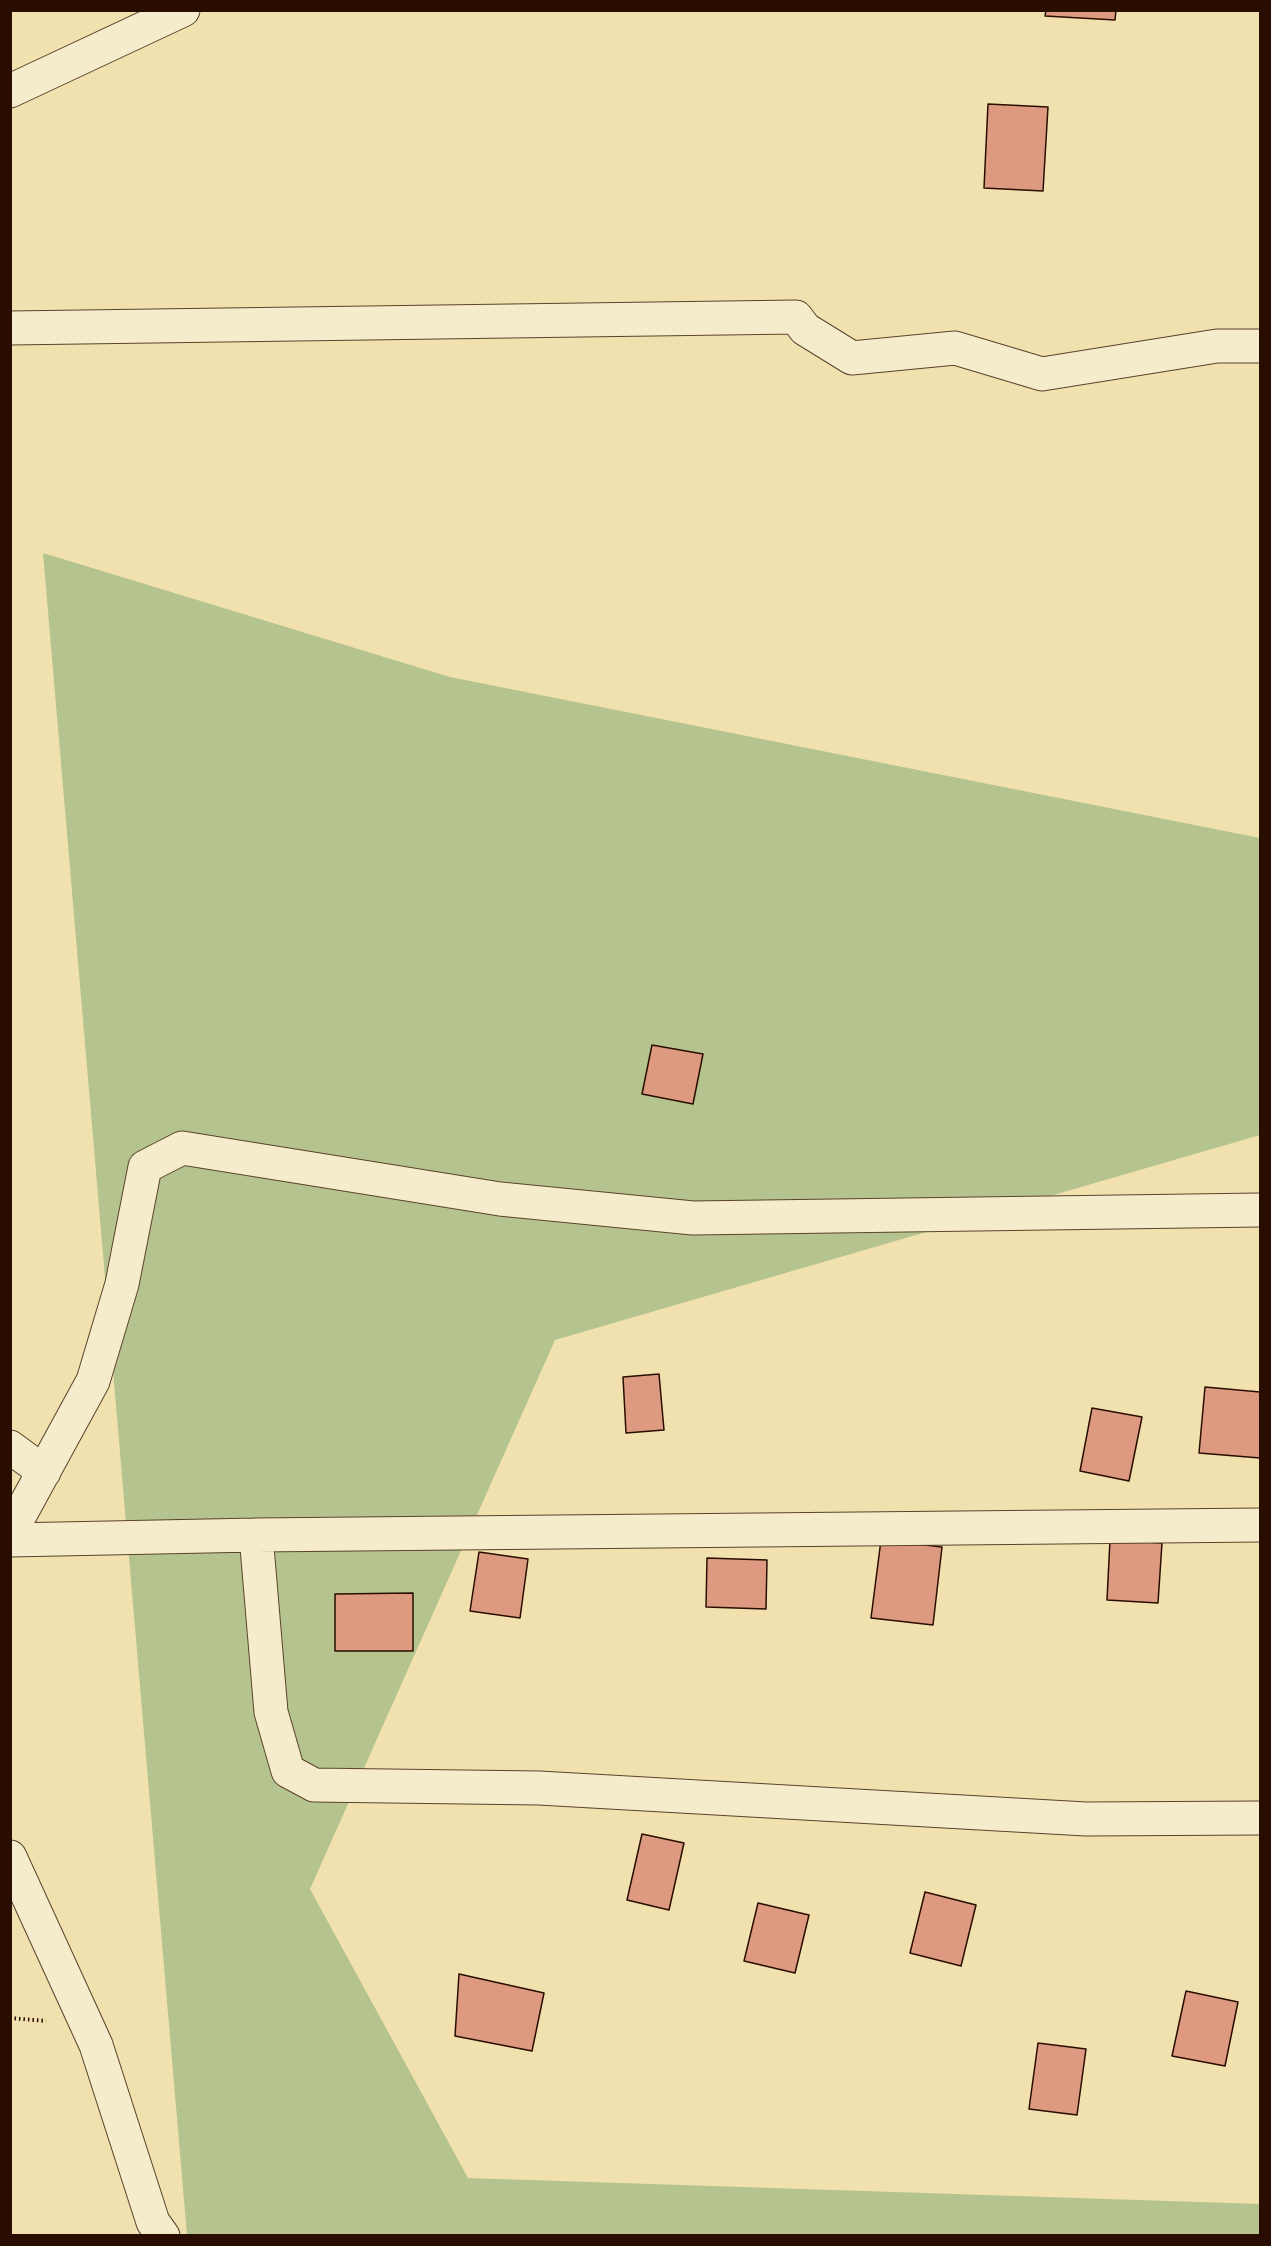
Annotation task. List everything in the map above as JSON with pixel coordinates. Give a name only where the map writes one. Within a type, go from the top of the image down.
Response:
[{"type":"street","points":[[10,91],[183,10]]},
{"type":"street","points":[[10,328],[796,317],[806,329],[852,358],[955,348],[1042,374],[1217,346],[1260,346]]},
{"type":"street","points":[[10,1533],[93,1381],[122,1284],[145,1167],[182,1148],[500,1198],[693,1218],[1260,1210]]},
{"type":"street","points":[[10,1447],[44,1472]]},
{"type":"street","points":[[10,1540],[256,1535],[1260,1525]]},
{"type":"street","points":[[256,1535],[271,1712],[288,1771],[315,1785],[539,1788],[1086,1819],[1260,1818]]},
{"type":"street","points":[[10,1857],[96,2046],[153,2222],[163,2235]]},
{"type":"green space","points":[[43,553],[450,677],[1260,838],[1260,1135],[555,1340],[310,1889],[468,2178],[1260,2204],[1260,2235],[187,2235]]},
{"type":"building","points":[[1046,10],[1116,10],[1115,20],[1045,16]]},
{"type":"building","points":[[988,104],[1048,107],[1043,191],[984,188]]},
{"type":"building","points":[[652,1045],[703,1054],[693,1104],[642,1094]]},
{"type":"building","points":[[659,1374],[664,1430],[626,1433],[623,1377]]},
{"type":"building","points":[[1205,1387],[1260,1392],[1260,1458],[1199,1453]]},
{"type":"building","points":[[1092,1408],[1142,1417],[1129,1481],[1080,1471]]},
{"type":"building","points":[[881,1540],[942,1547],[933,1625],[871,1618]]},
{"type":"building","points":[[1110,1540],[1162,1543],[1158,1603],[1107,1600]]},
{"type":"building","points":[[479,1552],[528,1559],[520,1618],[470,1611]]},
{"type":"building","points":[[707,1558],[767,1560],[766,1609],[706,1607]]},
{"type":"building","points":[[413,1593],[413,1651],[335,1651],[335,1594]]},
{"type":"building","points":[[642,1834],[684,1843],[669,1910],[627,1900]]},
{"type":"building","points":[[925,1892],[976,1905],[961,1966],[910,1953]]},
{"type":"building","points":[[758,1903],[809,1915],[795,1973],[744,1961]]},
{"type":"building","points":[[459,1974],[544,1993],[532,2051],[455,2036]]},
{"type":"building","points":[[1186,1991],[1238,2002],[1225,2066],[1172,2056]]},
{"type":"building","points":[[1038,2043],[1086,2049],[1077,2115],[1029,2109]]}]
